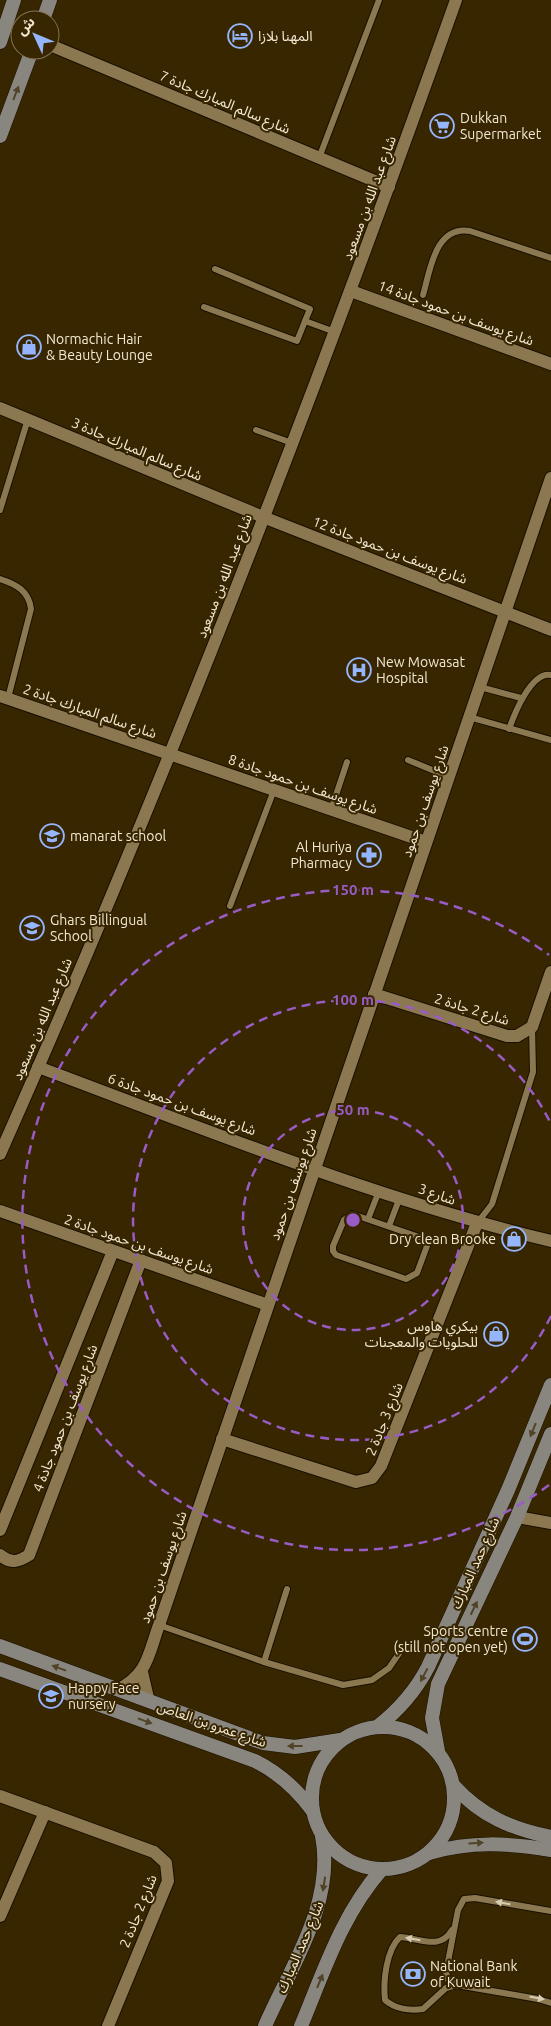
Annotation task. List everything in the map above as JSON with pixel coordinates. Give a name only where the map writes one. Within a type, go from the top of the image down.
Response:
[{"type":"main road","points":[[0,42],[14,0]]},
{"type":"main road","points":[[0,136],[28,60]]},
{"type":"main road","name":"شارع حمد المبارك","points":[[377,1727],[401,1706],[421,1682],[512,1481],[551,1385]]},
{"type":"main road","name":"شارع حمد المبارك","points":[[438,1752],[432,1718],[438,1684],[517,1517],[551,1434]]},
{"type":"main road","name":"شارع عمرو بن العاص","points":[[0,1646],[263,1743],[295,1747],[320,1745],[343,1739]]},
{"type":"main road","name":"شارع عمرو بن العاص","points":[[0,1669],[255,1761],[281,1776],[312,1810]]},
{"type":"main road","points":[[429,1853],[445,1834],[453,1811],[454,1786],[451,1774],[438,1752],[426,1740],[411,1732],[388,1726],[365,1729],[343,1739],[334,1746],[320,1764],[312,1787],[312,1810],[322,1835],[329,1845],[348,1860],[364,1867],[382,1870],[407,1865],[429,1853],[467,1844],[506,1843],[551,1850]]},
{"type":"main road","points":[[454,1786],[475,1806],[499,1822],[526,1832],[551,1837]]},
{"type":"main road","name":"شارع حمد المبارك","points":[[265,2026],[319,1906],[325,1878],[322,1835]]},
{"type":"main road","points":[[302,2023],[346,1920],[364,1890],[382,1870]]},
{"type":"street","name":"شارع عبد الله بن مسعود","points":[[0,1154],[170,754],[335,332],[456,0]]},
{"type":"street","name":"شارع سالم المبارك جادة 7","points":[[60,49],[389,187]]},
{"type":"street","name":"شارع يوسف بن حمود جادة 14","points":[[350,291],[551,364]]},
{"type":"street","name":"شارع سالم المبارك جادة 3","points":[[0,408],[263,517]]},
{"type":"street","name":"شارع يوسف بن حمود","points":[[142,1672],[551,478]]},
{"type":"street","name":"شارع يوسف بن حمود جادة 12","points":[[263,517],[551,630]]},
{"type":"street","name":"شارع سالم المبارك جادة 2","points":[[4,697],[170,754]]},
{"type":"street","name":"شارع يوسف بن حمود جادة 8","points":[[170,754],[426,842]]},
{"type":"street","points":[[532,1027],[551,972]]},
{"type":"street","name":"شارع 2 جادة 2","points":[[374,994],[507,1036],[517,1036],[532,1027]]},
{"type":"street","name":"شارع يوسف بن حمود جادة 6","points":[[38,1067],[314,1169]]},
{"type":"street","name":"شارع 3","points":[[314,1169],[477,1223],[551,1241]]},
{"type":"street","name":"شارع يوسف بن حمود جادة 2","points":[[0,1211],[268,1305]]},
{"type":"street","name":"شارع 3 جادة 2","points":[[222,1439],[356,1482],[372,1478],[381,1466],[477,1223]]},
{"type":"street","name":"شارع يوسف بن حمود جادة 4","points":[[0,1530],[113,1251]]},
{"type":"street","name":"شارع يوسف بن حمود جادة 4","points":[[0,1555],[7,1561],[18,1562],[30,1554],[141,1260]]},
{"type":"street","points":[[517,1517],[551,1523]]},
{"type":"street","points":[[117,1690],[142,1672],[149,1702]]},
{"type":"street","name":"شارع 2 جادة 2","points":[[0,1796],[154,1852],[163,1858],[168,1869],[168,1881],[108,2026]]},
{"type":"street","points":[[0,1916],[44,1812]]},
{"type":"lane","points":[[319,158],[379,0]]},
{"type":"lane","points":[[423,295],[441,241],[449,234],[459,230],[470,231],[551,258]]},
{"type":"lane","points":[[204,307],[297,341],[310,310],[215,269]]},
{"type":"lane","points":[[305,321],[335,332]]},
{"type":"lane","points":[[0,510],[28,419]]},
{"type":"lane","points":[[256,430],[292,443]]},
{"type":"lane","points":[[0,580],[21,588],[28,598],[31,609],[4,697]]},
{"type":"lane","points":[[509,729],[521,698],[540,677],[551,675]]},
{"type":"lane","points":[[480,686],[521,698]]},
{"type":"lane","points":[[469,718],[551,740]]},
{"type":"lane","points":[[408,760],[449,777]]},
{"type":"lane","points":[[331,810],[347,762]]},
{"type":"lane","points":[[230,906],[274,790]]},
{"type":"lane","points":[[477,1223],[492,1204],[533,1072],[532,1027]]},
{"type":"lane","points":[[368,1219],[379,1191]]},
{"type":"lane","points":[[389,1226],[400,1197]]},
{"type":"lane","points":[[352,1214],[368,1219],[422,1238],[426,1242],[417,1273],[412,1278],[406,1279],[332,1251],[344,1220],[348,1216],[352,1214]]},
{"type":"lane","points":[[264,1662],[287,1589]]},
{"type":"lane","points":[[159,1625],[264,1662],[343,1685],[353,1685],[372,1680],[381,1674],[400,1652]]},
{"type":"lane","points":[[551,1911],[475,1898],[464,1899],[458,1910],[446,1972],[448,1980],[457,1985],[538,1998],[551,2003]]},
{"type":"lane","points":[[454,1927],[450,1934],[440,1942],[400,1937],[393,1943],[389,1958],[385,2000],[390,2005],[403,2009],[423,2009],[446,1988],[457,1985]]},
{"type":"place","name":"المهنا بلازا","points":[[240,36]]},
{"type":"place","name":"Dukkan Supermarket","points":[[442,126]]},
{"type":"place","name":"Normachic Hair & Beauty Lounge","points":[[29,347]]},
{"type":"place","name":"New Mowasat Hospital","points":[[359,670]]},
{"type":"place","name":"manarat school","points":[[52,836]]},
{"type":"place","name":"Al Huriya Pharmacy","points":[[369,855]]},
{"type":"place","name":"Ghars Billingual School","points":[[32,928]]},
{"type":"place","name":"Dry clean Brooke","points":[[514,1239]]},
{"type":"place","name":"بيكري هاوس للحلويات والمعجنات","points":[[496,1334]]},
{"type":"place","name":"Sports centre (still not open yet)","points":[[525,1639]]},
{"type":"place","name":"Happy Face nursery","points":[[51,1696]]},
{"type":"place","name":"National Bank of Kuwait","points":[[413,1974]]}]
